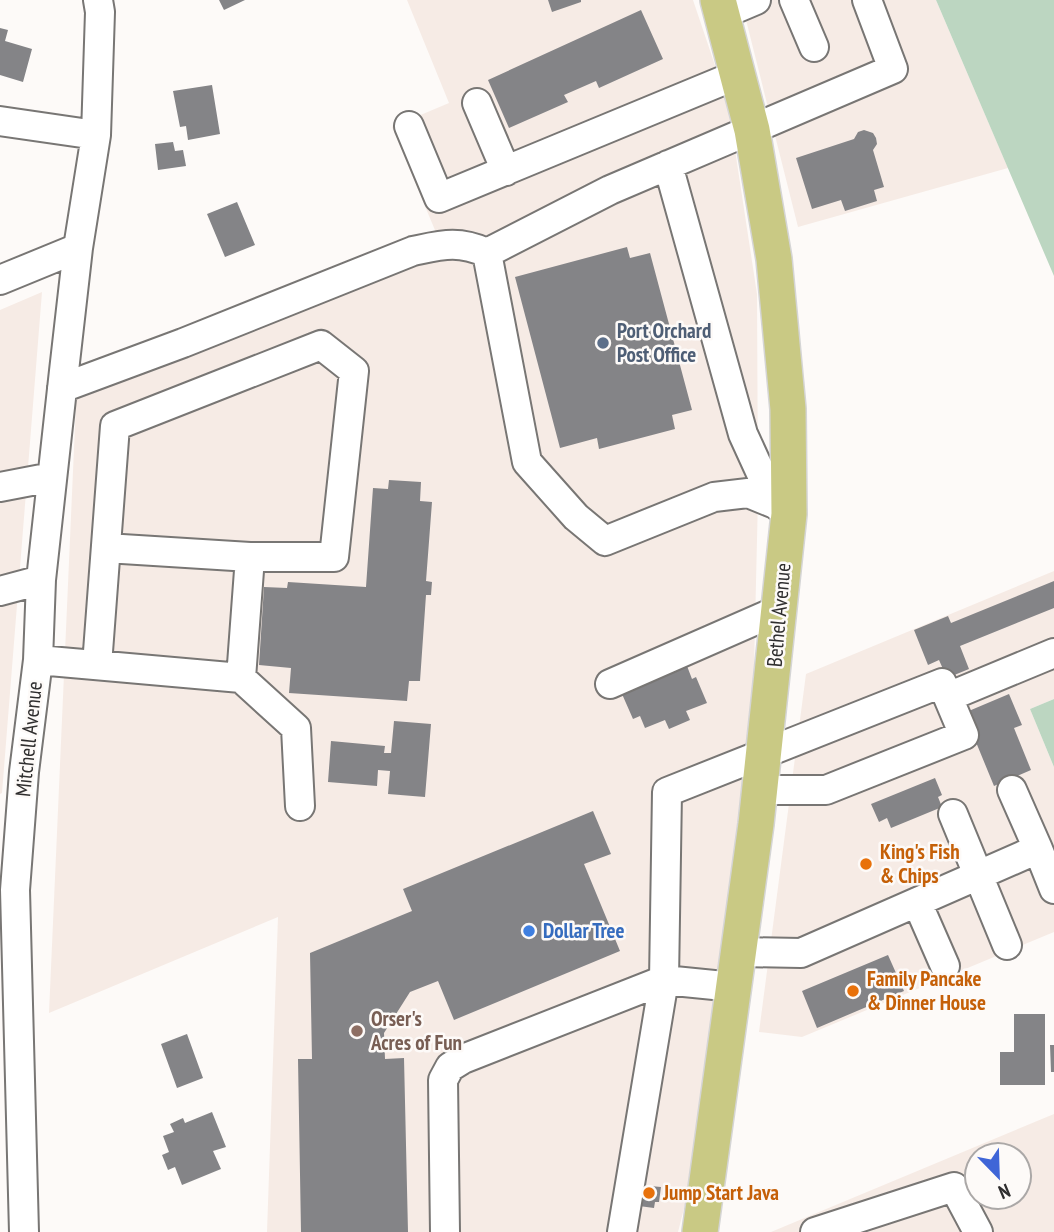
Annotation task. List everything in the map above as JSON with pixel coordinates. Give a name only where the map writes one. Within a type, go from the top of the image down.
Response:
[{"type":"main road","name":"Bethel Avenue","points":[[700,1232],[764,755],[779,610],[788,409],[781,319],[765,196],[752,130],[720,7]]},
{"type":"street","name":"Mitchell Avenue","points":[[24,1232],[12,773],[38,660],[41,580],[52,477],[78,248],[96,135],[100,12],[98,0]]},
{"type":"street","points":[[720,7],[756,0]]},
{"type":"street","points":[[794,0],[814,47]]},
{"type":"street","points":[[487,253],[610,190],[893,69],[867,0]]},
{"type":"street","points":[[410,126],[439,198],[738,74]]},
{"type":"street","points":[[477,103],[506,171]]},
{"type":"street","points":[[0,121],[96,135]]},
{"type":"street","points":[[668,165],[743,434],[782,509]]},
{"type":"street","points":[[62,388],[413,251],[446,244],[468,244],[487,253]]},
{"type":"street","points":[[0,280],[78,248]]},
{"type":"street","points":[[487,253],[527,462],[576,517],[605,541],[714,497],[748,493],[782,509]]},
{"type":"street","points":[[97,665],[115,426],[321,345],[354,371],[334,557],[250,557],[106,548]]},
{"type":"street","points":[[0,487],[52,477]]},
{"type":"street","points":[[241,678],[250,557]]},
{"type":"street","points":[[0,591],[41,580]]},
{"type":"street","points":[[610,684],[779,610]]},
{"type":"street","points":[[948,697],[1054,653]]},
{"type":"street","points":[[38,660],[241,678],[296,728],[300,806]]},
{"type":"street","points":[[622,1232],[664,980],[667,792],[942,682],[964,734],[827,790],[760,790]]},
{"type":"street","points":[[1012,790],[1054,889]]},
{"type":"street","points":[[953,814],[1007,946]]},
{"type":"street","points":[[739,952],[801,953],[1038,849]]},
{"type":"street","points":[[917,902],[945,966]]},
{"type":"street","points":[[446,1232],[443,1080],[450,1067],[463,1059],[664,980],[734,987]]},
{"type":"street","points":[[815,1232],[954,1187],[978,1232]]},
{"type":"shaded area","points":[[407,0],[693,0],[728,104],[757,294],[758,497],[753,711],[693,1173],[678,1232],[267,1232],[278,917],[49,1013],[77,381],[437,235],[392,127],[449,103]]},
{"type":"shaded area","points":[[741,0],[936,0],[1008,168],[798,227]]},
{"type":"shaded area","points":[[42,292],[2,793],[0,794],[0,310]]},
{"type":"shaded area","points":[[1054,571],[1054,699],[1030,709],[1054,767],[1054,932],[802,1037],[759,1032],[806,674]]},
{"type":"shaded area","points":[[1054,1114],[1054,1232],[771,1232],[963,1152],[963,1211],[1033,1211],[1033,1141],[989,1141]]},
{"type":"green space","points":[[936,0],[1054,0],[1054,276]]},
{"type":"green space","points":[[1054,699],[1054,767],[1030,709]]},
{"type":"building","points":[[219,0],[245,0],[224,10]]},
{"type":"building","points":[[548,0],[581,0],[581,2],[552,12]]},
{"type":"building","points":[[641,10],[663,59],[599,88],[596,81],[564,95],[568,102],[509,128],[488,80]]},
{"type":"building","points":[[0,28],[8,30],[5,41],[32,49],[23,82],[0,75]]},
{"type":"building","points":[[212,85],[220,134],[188,140],[186,126],[180,127],[173,91]]},
{"type":"building","points":[[864,130],[873,133],[876,138],[877,144],[873,150],[884,187],[874,190],[877,201],[845,211],[841,200],[812,209],[796,158],[854,139],[858,132]]},
{"type":"building","points":[[173,142],[175,151],[183,150],[186,166],[158,170],[155,144]]},
{"type":"building","points":[[237,202],[255,245],[225,257],[207,214]]},
{"type":"building","name":"Port Orchard Post Office","points":[[627,247],[630,258],[650,253],[692,410],[672,415],[675,429],[599,449],[597,438],[560,448],[515,277]]},
{"type":"building","points":[[389,480],[421,482],[420,501],[432,502],[426,581],[432,582],[431,595],[426,595],[420,681],[409,681],[407,701],[289,693],[291,668],[259,665],[264,587],[287,588],[288,582],[366,587],[373,488],[388,489]]},
{"type":"building","points":[[1054,581],[1054,608],[960,646],[969,669],[947,678],[939,660],[928,665],[914,630],[948,616],[951,623]]},
{"type":"building","points":[[687,666],[692,679],[696,677],[707,703],[686,711],[690,720],[669,729],[665,720],[645,728],[640,716],[633,719],[622,694]]},
{"type":"building","points":[[1009,694],[1022,725],[1014,728],[1031,770],[994,786],[964,713]]},
{"type":"building","points":[[394,721],[431,724],[425,797],[388,794],[390,771],[378,770],[377,786],[328,782],[331,741],[385,746],[384,753],[391,753]]},
{"type":"building","points":[[935,778],[942,795],[938,797],[942,807],[891,828],[887,818],[879,822],[871,804]]},
{"type":"building","points":[[593,811],[611,854],[584,864],[620,951],[454,1020],[438,981],[410,992],[384,1033],[385,1059],[404,1058],[408,1232],[301,1232],[298,1059],[312,1059],[310,953],[412,911],[403,889]]},
{"type":"building","points":[[888,955],[904,991],[817,1028],[802,991]]},
{"type":"building","points":[[1014,1014],[1045,1014],[1045,1085],[1000,1085],[1000,1052],[1014,1052]]},
{"type":"building","points":[[187,1034],[203,1078],[177,1088],[161,1044]]},
{"type":"building","points":[[1050,1045],[1054,1045],[1054,1072],[1051,1072]]},
{"type":"building","points":[[212,1112],[226,1147],[213,1151],[221,1169],[182,1185],[175,1167],[168,1170],[162,1155],[169,1152],[163,1136],[174,1132],[170,1124],[183,1118],[185,1123]]},
{"type":"building","name":"Jump Start Java","points":[[639,1185],[661,1187],[659,1202],[655,1202],[654,1208],[639,1206]]},
{"type":"place","name":"Port Orchard Post Office","points":[[603,343]]},
{"type":"place","name":"King's Fish & Chips","points":[[866,864]]},
{"type":"place","name":"Dollar Tree","points":[[529,931]]},
{"type":"place","name":"Family Pancake & Dinner House","points":[[853,991]]},
{"type":"place","name":"Orser's Acres of Fun","points":[[357,1031]]},
{"type":"place","name":"Jump Start Java","points":[[649,1193]]}]
